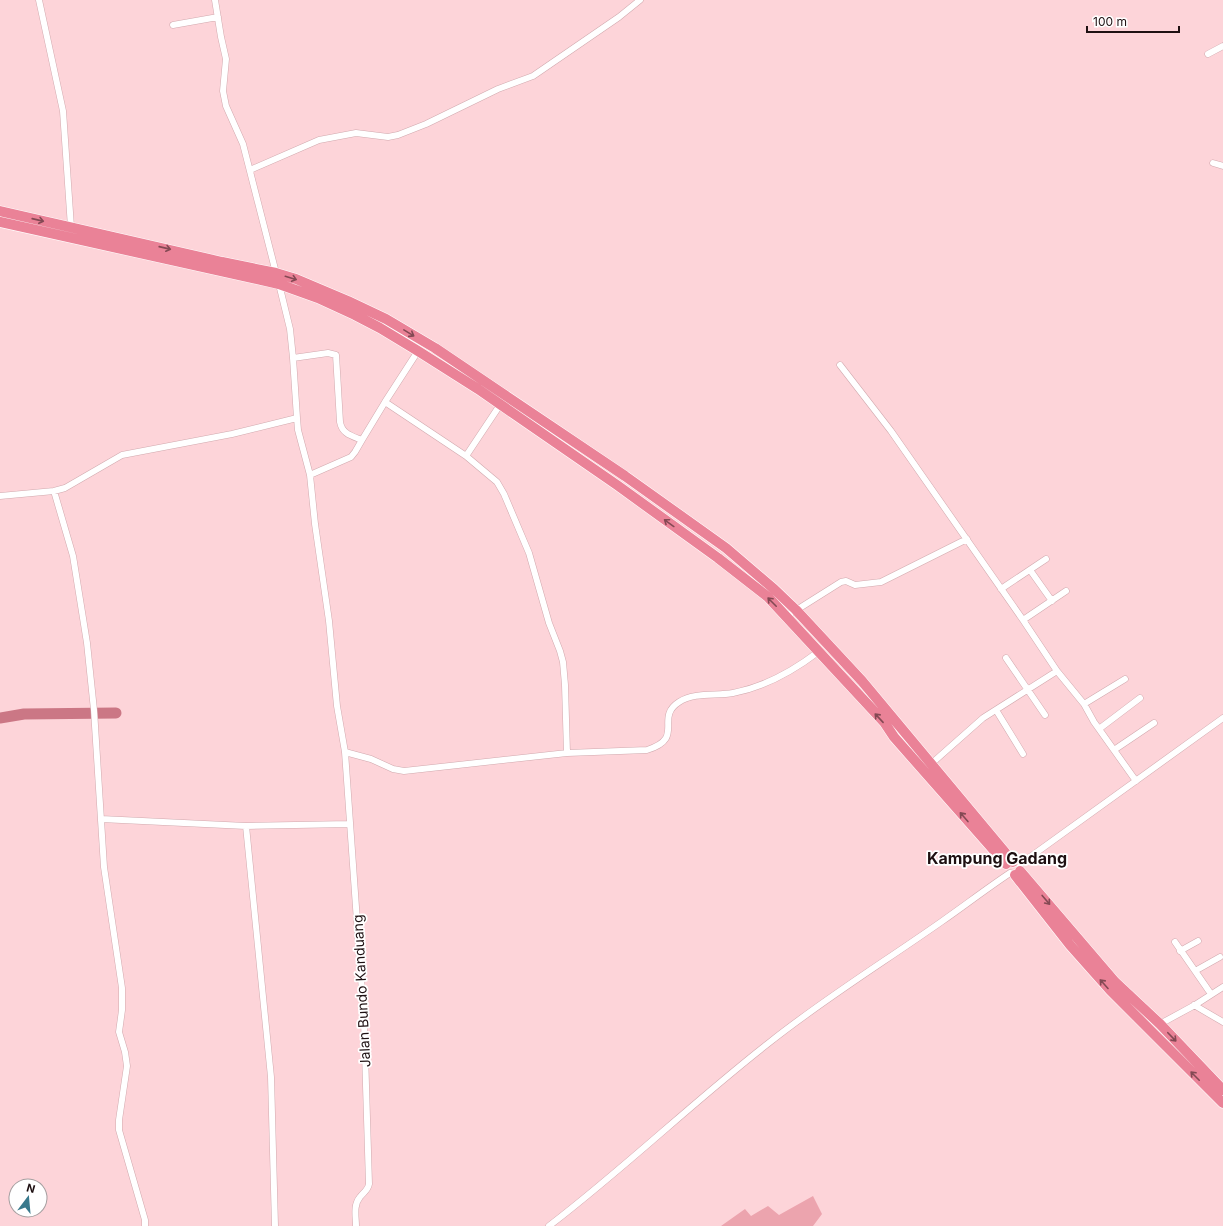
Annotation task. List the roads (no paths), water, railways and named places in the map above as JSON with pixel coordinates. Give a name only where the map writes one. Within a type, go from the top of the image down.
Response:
[{"type":"highway","points":[[0,211],[71,227],[122,244],[279,284],[383,324],[436,348],[624,476],[726,548],[796,610],[862,681],[931,764],[1014,869],[1090,969],[1136,1009],[1223,1103]]},
{"type":"highway","points":[[0,222],[276,273],[322,289],[383,324],[418,351],[500,405],[617,486],[743,577],[768,597],[884,722],[904,749],[1014,869]]},
{"type":"highway","points":[[617,486],[624,476]]},
{"type":"highway","points":[[1136,1009],[1160,1024],[1223,1090]]},
{"type":"street","points":[[39,0],[63,111],[71,227]]},
{"type":"street","points":[[215,0],[226,59],[223,91],[226,106],[243,144],[276,273]]},
{"type":"street","points":[[250,170],[319,140],[356,133],[388,136],[398,135],[426,124],[498,90],[533,76],[619,17],[640,0]]},
{"type":"street","points":[[173,25],[218,17]]},
{"type":"street","points":[[1208,54],[1223,46]]},
{"type":"street","points":[[1214,163],[1223,166]]},
{"type":"street","name":"Jalan Bundo Kanduang","points":[[279,284],[290,329],[298,430],[310,474],[315,524],[329,621],[337,706],[345,752],[364,1020],[369,1184],[368,1188],[360,1196],[356,1204],[356,1226]]},
{"type":"street","points":[[310,474],[351,457],[418,351]]},
{"type":"street","points":[[293,358],[328,353],[336,355],[341,428],[349,435],[362,440]]},
{"type":"street","points":[[840,365],[891,431],[1057,671],[1084,704],[1099,729],[1136,781]]},
{"type":"street","points":[[385,402],[466,456],[492,477],[500,486],[529,553],[549,624],[563,662],[567,753]]},
{"type":"street","points":[[466,456],[500,405]]},
{"type":"street","points":[[0,496],[54,491],[75,483],[106,463],[122,455],[232,434],[297,418]]},
{"type":"street","points":[[54,491],[73,556],[87,643],[95,714],[104,867],[122,988],[122,1010],[119,1032],[125,1052],[127,1066],[119,1120],[119,1130],[146,1226]]},
{"type":"street","points":[[787,616],[841,582],[846,581],[856,585],[881,582],[966,539]]},
{"type":"street","points":[[1001,589],[1046,559]]},
{"type":"street","points":[[1030,570],[1052,601]]},
{"type":"street","points":[[1023,620],[1066,591]]},
{"type":"street","points":[[345,752],[371,759],[393,769],[404,771],[567,753],[647,750],[664,742],[668,734],[670,711],[683,699],[732,693],[747,689],[781,676],[818,652]]},
{"type":"street","points":[[1006,658],[1044,715]]},
{"type":"street","points":[[931,764],[983,718],[1057,671]]},
{"type":"street","points":[[1084,704],[1124,679]]},
{"type":"street","points":[[1099,729],[1140,698]]},
{"type":"street","points":[[996,710],[1023,754]]},
{"type":"street","points":[[549,1226],[602,1184],[705,1095],[771,1041],[827,1000],[942,922],[1223,718]]},
{"type":"street","points":[[1114,750],[1154,723]]},
{"type":"street","points":[[101,819],[246,826],[350,824]]},
{"type":"street","points":[[246,826],[271,1077],[275,1226]]},
{"type":"street","points":[[1180,951],[1198,941]]},
{"type":"street","points":[[1175,942],[1211,994]]},
{"type":"street","points":[[1195,971],[1220,957]]},
{"type":"street","points":[[1160,1024],[1222,989]]},
{"type":"street","points":[[1194,1005],[1223,1022]]},
{"type":"waterway","points":[[0,718],[24,714],[116,713]]},
{"type":"district","name":"Kampung Gadang","points":[[997,858]]}]
